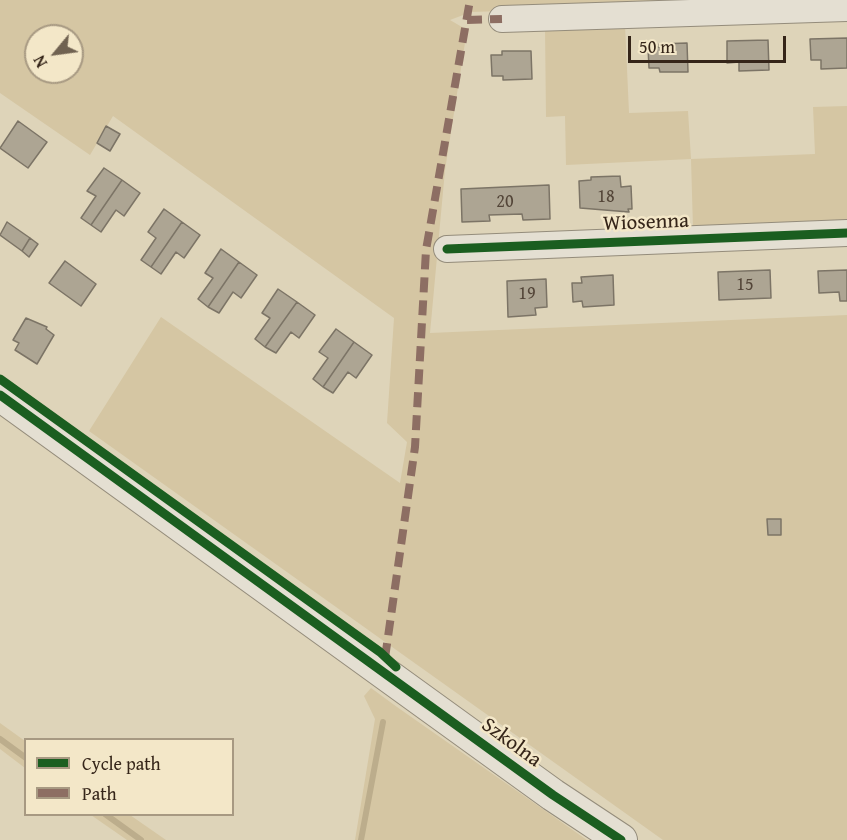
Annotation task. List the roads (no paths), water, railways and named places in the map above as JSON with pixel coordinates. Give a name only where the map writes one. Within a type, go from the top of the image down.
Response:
[{"type":"street","points":[[502,19],[847,8]]},
{"type":"street","name":"Wiosenna","points":[[447,249],[847,233]]},
{"type":"street","name":"Szkolna","points":[[0,395],[553,795],[621,840]]},
{"type":"waterway","points":[[361,840],[383,722]]},
{"type":"waterway","points":[[0,739],[24,757]]},
{"type":"waterway","points":[[108,816],[141,840]]}]
